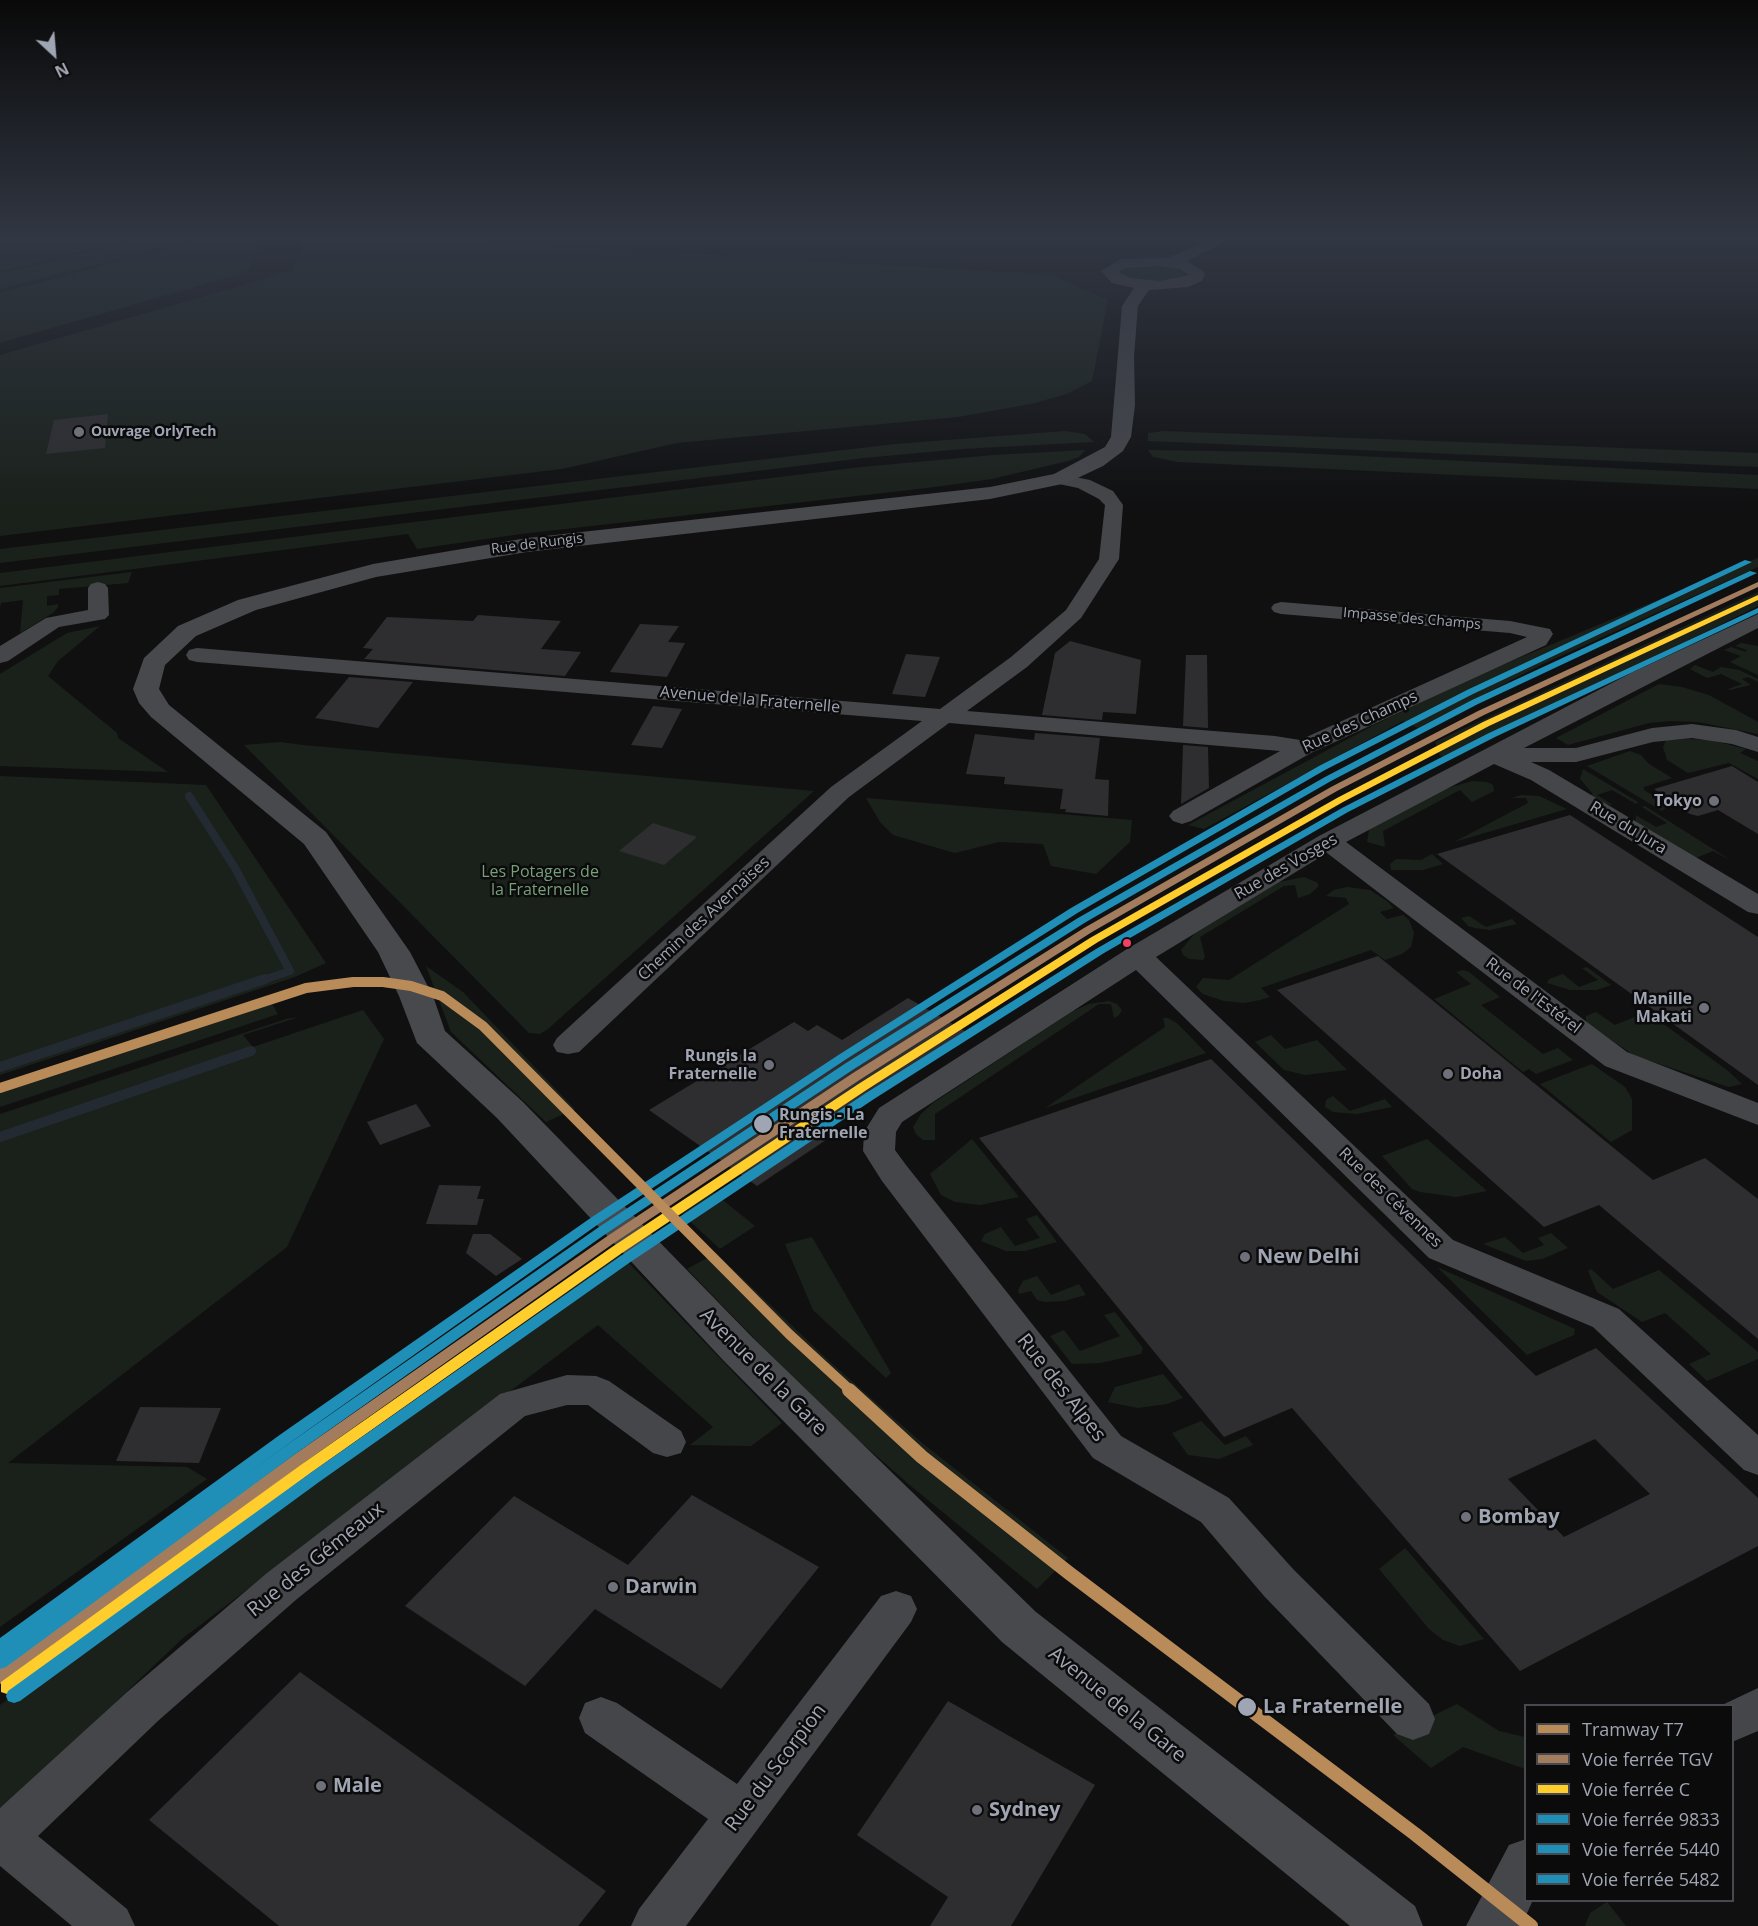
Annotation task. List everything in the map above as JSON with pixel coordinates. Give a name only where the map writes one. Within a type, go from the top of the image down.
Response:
[{"type":"main road","name":"Rue de Rungis","points":[[210,751],[152,703],[146,689],[150,672],[159,655],[187,631],[247,605],[341,578],[459,555],[990,493],[1059,479],[1096,462],[1113,451],[1122,437],[1128,329]]},
{"type":"main road","name":"Avenue de la Gare","points":[[210,751],[315,838],[394,952],[416,996],[429,1035],[510,1110],[746,1357],[1019,1627],[1395,1926]]},
{"type":"street","name":"Chemin des Avernaises","points":[[568,1045],[840,792],[1019,662],[1074,614],[1109,559],[1114,506],[1106,495],[1084,484],[1059,479]]},
{"type":"street","points":[[0,656],[53,622],[98,615],[99,588]]},
{"type":"street","name":"Impasse des Champs","points":[[1281,609],[1510,627],[1542,634]]},
{"type":"street","name":"Rue des Vosges","points":[[894,1173],[879,1151],[880,1132],[890,1115],[1137,955],[1328,842],[1758,620]]},
{"type":"street","name":"Rue des Champs","points":[[1182,816],[1303,748],[1538,640],[1542,634]]},
{"type":"street","name":"Avenue de la Fraternelle","points":[[197,655],[1275,743],[1303,748]]},
{"type":"street","points":[[1494,755],[1576,755],[1652,735],[1692,731],[1736,737],[1758,745]]},
{"type":"street","name":"Rue du Jura","points":[[1494,755],[1540,775],[1758,906]]},
{"type":"street","name":"Rue de l'Estérel","points":[[1328,842],[1616,1059],[1758,1115]]},
{"type":"street","name":"Rue des Cévennes","points":[[1137,955],[1442,1249],[1606,1318],[1758,1459]]},
{"type":"street","name":"Rue des Alpes","points":[[894,1173],[1107,1447],[1215,1510],[1279,1583],[1413,1719]]},
{"type":"street","name":"Rue des Gémeaux","points":[[1,1839],[142,1706],[282,1586],[513,1405],[567,1390],[596,1392],[667,1442]]},
{"type":"street","name":"Rue du Scorpion","points":[[657,1926],[697,1869],[742,1815],[896,1609]]},
{"type":"street","points":[[1734,1721],[1758,1708]]},
{"type":"street","points":[[601,1718],[742,1815]]},
{"type":"street","points":[[1,1839],[110,1926]]},
{"type":"street","points":[[1491,1926],[1506,1905],[1524,1866]]},
{"type":"green space","points":[[0,329],[49,329],[0,343]]},
{"type":"green space","points":[[91,329],[1102,329],[1092,381],[1067,394],[1031,404],[958,417],[677,443],[562,469],[0,536],[0,355]]},
{"type":"green space","points":[[1065,431],[1085,434],[1094,442],[962,449],[864,458],[0,563],[0,549],[895,444]]},
{"type":"green space","points":[[1164,431],[1758,453],[1758,467],[1148,441],[1148,433]]},
{"type":"green space","points":[[1085,450],[1079,457],[1068,461],[992,479],[927,488],[521,534],[417,549],[408,534],[0,586],[0,573],[861,467],[993,455]]},
{"type":"green space","points":[[1148,450],[1275,452],[1758,475],[1758,489],[1178,462],[1153,457]]},
{"type":"green space","points":[[1758,558],[1758,567],[1541,665],[1418,728],[1403,721],[1204,829],[1188,825],[1374,725],[1481,674]]},
{"type":"green space","points":[[132,572],[128,583],[59,589],[59,595],[47,596],[47,606],[58,604],[53,613],[20,633],[23,600],[1,603],[0,608],[0,588]]},
{"type":"green space","points":[[1758,592],[1758,606],[1450,759],[1440,756],[1435,742]]},
{"type":"green space","points":[[100,626],[58,661],[48,676],[117,733],[118,738],[168,772],[0,766],[0,674],[67,633]]},
{"type":"green space","points":[[1741,643],[1758,646],[1758,675],[1730,662],[1741,656],[1724,650],[1731,647],[1746,652],[1747,650],[1735,646]]},
{"type":"green space","points":[[1695,665],[1713,672],[1721,667],[1739,670],[1758,679],[1758,682],[1748,677],[1742,679],[1751,685],[1730,690],[1728,689],[1742,684],[1721,674],[1707,678],[1690,669]]},
{"type":"green space","points":[[1659,684],[1682,687],[1709,695],[1758,722],[1758,734],[1698,722],[1670,721],[1649,723],[1568,745],[1556,738]]},
{"type":"green space","points":[[1666,740],[1710,740],[1746,749],[1740,753],[1758,761],[1758,779],[1729,763],[1688,773],[1667,760],[1663,747]]},
{"type":"green space","name":"Les Potagers de la Fraternelle","points":[[280,742],[814,791],[548,1029],[540,1034],[529,1033],[244,745]]},
{"type":"green space","points":[[1630,751],[1641,755],[1649,764],[1672,778],[1644,787],[1644,790],[1669,805],[1662,811],[1587,766]]},
{"type":"green space","points":[[1583,769],[1638,802],[1636,804],[1612,790],[1597,795],[1613,805],[1604,804],[1589,796],[1593,794],[1580,779]]},
{"type":"green space","points":[[0,776],[206,785],[326,963],[295,977],[0,1075]]},
{"type":"green space","points":[[1472,781],[1487,782],[1493,785],[1494,791],[1472,802],[1460,790],[1383,831],[1385,847],[1367,842],[1369,830],[1374,826],[1445,789]]},
{"type":"green space","points":[[1521,795],[1539,796],[1567,809],[1454,842],[1528,803],[1526,798],[1512,798]]},
{"type":"green space","points":[[866,798],[1132,820],[1130,842],[1096,874],[1051,866],[1043,844],[999,842],[955,853],[893,835],[880,822]]},
{"type":"green space","points":[[1645,806],[1732,861],[1713,851],[1696,858],[1635,824],[1636,815],[1656,827],[1667,823],[1642,807]]},
{"type":"green space","points":[[1432,854],[1443,864],[1423,870],[1391,870],[1390,864],[1396,859],[1421,860]]},
{"type":"green space","points":[[1304,877],[1318,883],[1318,887],[1310,894],[1298,898],[1295,885],[1284,886],[1200,937],[1205,957],[1203,960],[1189,959],[1183,955],[1181,950],[1195,933],[1279,882]]},
{"type":"green space","points":[[1347,887],[1370,890],[1387,901],[1394,908],[1380,912],[1387,919],[1403,915],[1409,920],[1414,933],[1411,947],[1402,954],[1385,960],[1371,950],[1261,988],[1270,997],[1244,1003],[1224,1001],[1203,994],[1196,987],[1203,978],[1229,980],[1349,904],[1346,898],[1326,896],[1334,890]]},
{"type":"green space","points":[[1469,916],[1486,927],[1512,919],[1517,924],[1490,930],[1475,928],[1468,926],[1461,918]]},
{"type":"green space","points":[[426,966],[463,992],[575,1109],[546,1122],[451,1032]]},
{"type":"green space","points":[[1587,967],[1611,985],[1597,990],[1570,990],[1547,983],[1549,979],[1563,974],[1579,987],[1598,980],[1582,968]]},
{"type":"green space","points":[[1463,970],[1469,972],[1500,997],[1481,1005],[1543,1054],[1558,1048],[1573,1060],[1536,1074],[1529,1069],[1523,1072],[1434,999],[1471,984],[1456,972]]},
{"type":"green space","points":[[267,995],[278,1014],[0,1107],[0,1083]]},
{"type":"green space","points":[[1109,1001],[1117,1004],[1122,1010],[1119,1015],[1114,1018],[1111,1004],[1099,1004],[935,1114],[935,1140],[923,1140],[916,1134],[913,1127],[921,1114],[933,1103],[1073,1011],[1089,1004]]},
{"type":"green space","points":[[363,1010],[384,1039],[287,1247],[8,1463],[187,1467],[207,1479],[0,1627],[0,1114],[286,1019],[299,1017],[243,1035],[253,1047]]},
{"type":"green space","points":[[1596,1012],[1615,1025],[1647,1012],[1727,1070],[1742,1084],[1729,1087],[1635,1056],[1586,1023],[1586,1016]]},
{"type":"green space","points":[[1163,1018],[1168,1018],[1178,1024],[1206,1053],[1045,1108],[1165,1027]]},
{"type":"green space","points":[[1271,1035],[1285,1049],[1317,1040],[1347,1070],[1305,1075],[1284,1070],[1255,1042]]},
{"type":"green space","points":[[1592,1064],[1625,1087],[1632,1099],[1632,1130],[1611,1142],[1540,1084]]},
{"type":"green space","points":[[1333,1096],[1350,1111],[1385,1099],[1392,1107],[1357,1114],[1333,1112],[1325,1107],[1326,1100]]},
{"type":"green space","points":[[972,1139],[1019,1197],[980,1205],[955,1202],[941,1195],[930,1174]]},
{"type":"green space","points":[[1427,1139],[1487,1191],[1456,1197],[1420,1192],[1412,1189],[1382,1156]]},
{"type":"green space","points":[[709,1189],[755,1226],[720,1249],[678,1210]]},
{"type":"green space","points":[[1037,1215],[1057,1242],[1025,1251],[1006,1251],[981,1241],[985,1234],[1001,1227],[1015,1246],[1040,1238],[1026,1219]]},
{"type":"green space","points":[[1551,1233],[1568,1248],[1542,1259],[1526,1261],[1483,1244],[1505,1237],[1523,1253],[1544,1245],[1538,1238]]},
{"type":"green space","points":[[812,1237],[891,1373],[886,1378],[813,1310],[785,1244]]},
{"type":"green space","points":[[716,1253],[829,1361],[921,1442],[1068,1558],[1037,1589],[912,1487],[825,1411],[687,1269]]},
{"type":"green space","points":[[620,1254],[782,1423],[751,1446],[690,1445],[713,1427],[598,1325],[183,1638],[0,1812],[0,1705],[313,1473]]},
{"type":"green space","points":[[1437,1267],[1575,1329],[1574,1335],[1527,1355]]},
{"type":"green space","points":[[1591,1269],[1613,1289],[1659,1270],[1758,1352],[1758,1359],[1707,1381],[1689,1364],[1711,1354],[1665,1313],[1642,1322],[1597,1292],[1588,1271]]},
{"type":"green space","points":[[1037,1276],[1051,1295],[1079,1284],[1086,1295],[1064,1301],[1045,1302],[1037,1300],[1031,1291],[1019,1294],[1018,1290],[1023,1281]]},
{"type":"green space","points":[[1115,1312],[1143,1348],[1141,1354],[1100,1363],[1072,1364],[1050,1336],[1064,1330],[1080,1351],[1120,1336],[1104,1315]]},
{"type":"green space","points":[[1163,1374],[1183,1398],[1167,1404],[1138,1408],[1108,1402],[1115,1387]]},
{"type":"green space","points":[[1201,1421],[1225,1445],[1246,1436],[1253,1445],[1219,1459],[1188,1455],[1172,1433]]},
{"type":"green space","points":[[1405,1548],[1484,1639],[1460,1646],[1443,1640],[1429,1629],[1379,1569]]},
{"type":"green space","points":[[1457,1704],[1499,1731],[1524,1737],[1524,1769],[1463,1747],[1431,1768],[1393,1735]]},
{"type":"green space","points":[[1607,1902],[1626,1926],[1585,1926],[1590,1913]]},
{"type":"building","name":"Ouvrage OrlyTech","points":[[108,414],[105,448],[46,454],[54,420]]},
{"type":"building","points":[[478,615],[561,621],[541,649],[581,652],[565,676],[364,659],[373,649],[363,648],[387,617],[473,621]]},
{"type":"building","points":[[640,624],[679,626],[668,642],[685,643],[667,677],[610,672]]},
{"type":"building","points":[[1070,641],[1141,660],[1136,714],[1103,712],[1102,720],[1042,715],[1055,653]]},
{"type":"building","points":[[906,654],[940,657],[925,697],[892,694]]},
{"type":"building","points":[[1186,655],[1207,655],[1208,728],[1183,726]]},
{"type":"building","points":[[349,677],[413,682],[378,728],[315,718]]},
{"type":"building","points":[[653,706],[682,709],[662,748],[631,745]]},
{"type":"building","points":[[1035,733],[1100,738],[1095,779],[1109,780],[1108,816],[1065,812],[1066,809],[1060,809],[1063,789],[1004,784],[1005,777],[966,774],[975,734],[1034,740]]},
{"type":"building","points":[[1183,745],[1208,747],[1209,788],[1181,804]]},
{"type":"building","name":"Tokyo","points":[[1732,766],[1758,782],[1758,834],[1718,810],[1698,816],[1690,814],[1655,793],[1658,792],[1654,789]]},
{"type":"building","name":"Manille Makati","points":[[1570,815],[1758,937],[1758,1085],[1437,854]]},
{"type":"building","points":[[653,823],[697,837],[664,865],[619,851]]},
{"type":"building","name":"Doha","points":[[1378,956],[1653,1180],[1705,1158],[1758,1199],[1758,1339],[1599,1205],[1544,1227],[1277,990]]},
{"type":"building","points":[[908,998],[968,1033],[818,1131],[829,1138],[757,1186],[649,1110],[794,1022],[808,1031],[817,1025],[842,1040]]},
{"type":"building","name":"New Delhi","points":[[1211,1059],[1536,1376],[1596,1348],[1758,1498],[1758,1546],[1520,1671],[1292,1408],[1224,1437],[979,1138]],"holes":[[[1595,1439],[1650,1494],[1564,1537],[1508,1479]]]},
{"type":"building","points":[[416,1104],[431,1126],[380,1145],[367,1122]]},
{"type":"building","points":[[439,1185],[481,1186],[477,1199],[484,1199],[477,1225],[426,1224]]},
{"type":"building","points":[[473,1234],[490,1234],[522,1259],[496,1276],[466,1253]]},
{"type":"building","points":[[140,1407],[221,1408],[199,1463],[116,1461]]},
{"type":"building","name":"Darwin","points":[[692,1495],[819,1567],[721,1689],[595,1609],[525,1686],[405,1606],[514,1496],[628,1565]]},
{"type":"building","name":"Male","points":[[300,1672],[606,1891],[578,1926],[279,1926],[149,1820]]},
{"type":"building","name":"Sydney","points":[[948,1701],[1095,1785],[1011,1926],[930,1926],[948,1897],[857,1835]]},
{"type":"waterway","points":[[189,796],[235,868],[290,971],[260,981]]},
{"type":"waterway","points":[[0,1067],[265,979]]},
{"type":"waterway","points":[[0,1137],[251,1051]]},
{"type":"tram line","name":"T7","points":[[0,1088],[306,988],[353,982],[383,982],[411,986],[442,996],[483,1026],[789,1334],[922,1457],[1069,1573],[1415,1834],[1531,1926]]},
{"type":"rail line","name":"5482","points":[[0,1647],[286,1438],[596,1220],[844,1056],[1075,910],[1322,768],[1470,692],[1748,562]]},
{"type":"rail line","name":"9833","points":[[0,1662],[293,1448],[603,1230],[850,1066],[1082,920],[1328,779],[1475,702],[1753,573]]},
{"type":"rail line","name":"TGV","points":[[0,1677],[300,1458],[610,1240],[857,1076],[1088,930],[1334,789],[1481,713],[1758,584]]},
{"type":"rail line","name":"C","points":[[7,1687],[307,1468],[617,1250],[864,1086],[1094,940],[1340,800],[1486,724],[1758,597]]},
{"type":"rail line","name":"5440","points":[[14,1696],[314,1478],[624,1260],[870,1096],[1100,951],[1345,810],[1492,735],[1758,610]]},
{"type":"place","name":"Ouvrage OrlyTech","points":[[79,432]]},
{"type":"place","name":"Tokyo","points":[[1714,801]]},
{"type":"place","name":"Manille Makati","points":[[1704,1008]]},
{"type":"place","name":"Rungis la Fraternelle","points":[[769,1065]]},
{"type":"place","name":"Doha","points":[[1448,1074]]},
{"type":"place","name":"Rungis - La Fraternelle","points":[[763,1124]]},
{"type":"place","name":"New Delhi","points":[[1245,1257]]},
{"type":"place","name":"Bombay","points":[[1466,1517]]},
{"type":"place","name":"Darwin","points":[[613,1587]]},
{"type":"place","name":"La Fraternelle","points":[[1247,1707]]},
{"type":"place","name":"Male","points":[[321,1786]]},
{"type":"place","name":"Sydney","points":[[977,1810]]}]
